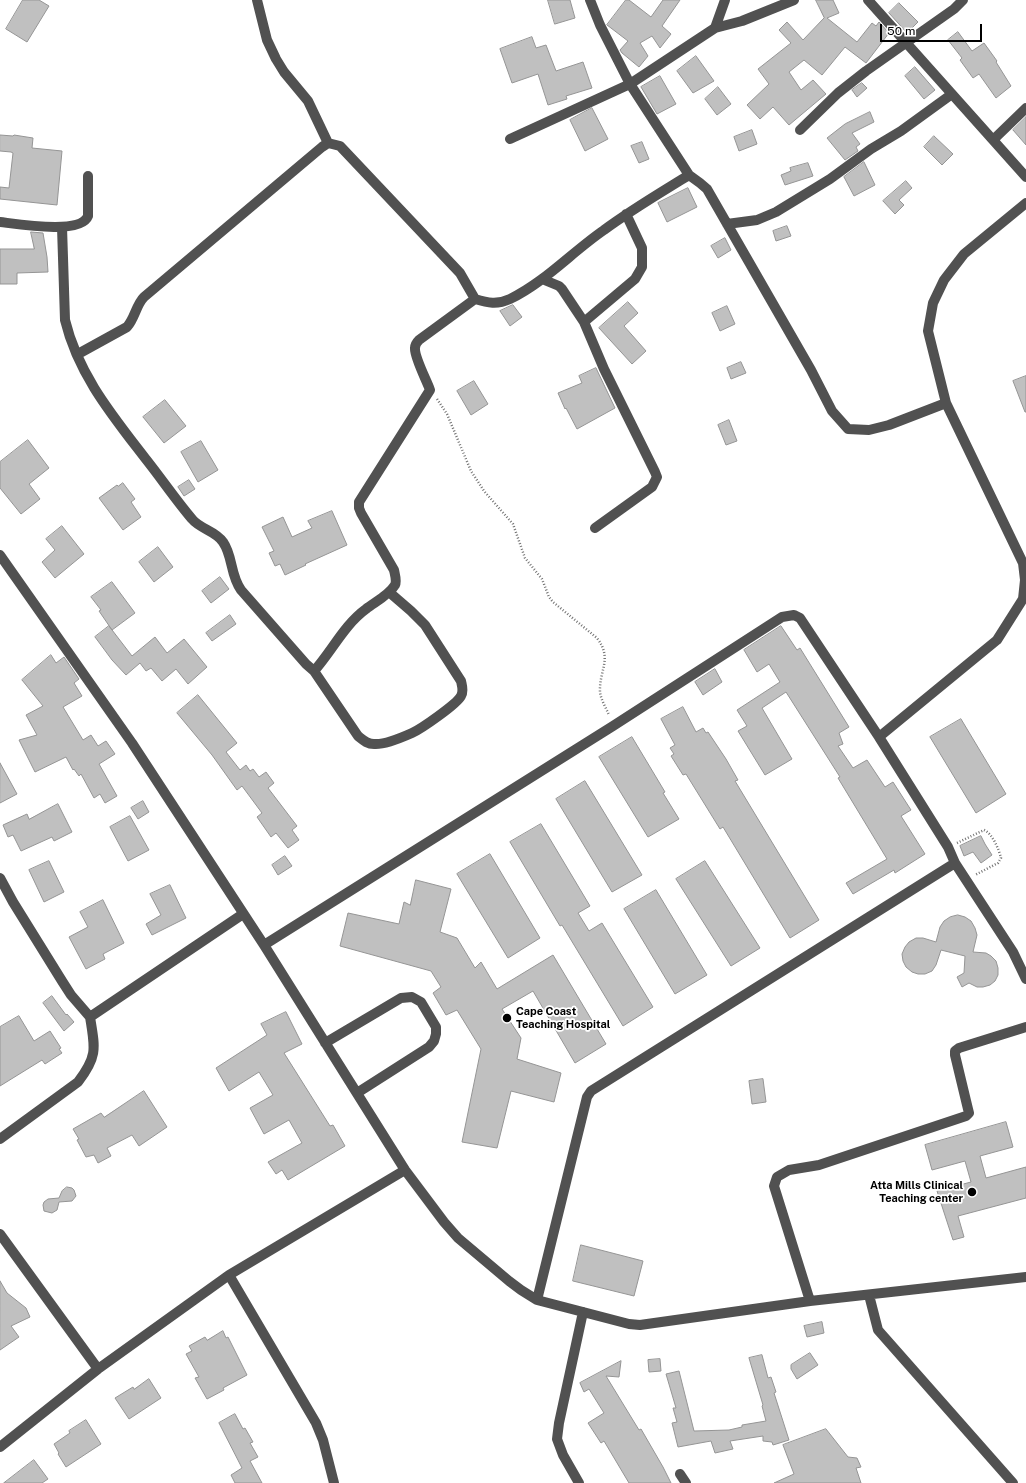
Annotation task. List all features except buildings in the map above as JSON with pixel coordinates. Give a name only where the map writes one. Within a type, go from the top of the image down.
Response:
[{"type":"street","points":[[257,0],[267,40],[276,59],[284,72],[308,101],[328,143]]},
{"type":"street","points":[[590,0],[600,25],[630,84],[689,175],[704,186],[811,370],[832,411],[848,429],[869,430],[889,425],[946,403]]},
{"type":"street","points":[[715,28],[725,0]]},
{"type":"street","points":[[510,139],[630,84],[715,28],[742,21],[794,0]]},
{"type":"street","points":[[868,0],[1026,177]]},
{"type":"street","points":[[800,130],[838,93],[866,71],[954,9],[963,0]]},
{"type":"street","points":[[727,224],[756,220],[776,212],[830,180],[871,149],[900,131],[952,94]]},
{"type":"street","points":[[993,140],[1026,108]]},
{"type":"street","points":[[78,354],[127,327],[131,322],[140,300],[328,143],[340,146],[460,273],[474,300]]},
{"type":"street","points":[[314,671],[324,661],[351,622],[364,610],[389,592],[395,585],[396,579],[394,570],[361,513],[359,502],[430,390],[416,356],[415,349],[419,340],[474,300],[496,303],[510,299],[542,279],[595,236],[626,214],[689,175]]},
{"type":"street","points":[[0,222],[62,228],[82,222],[88,216],[88,176]]},
{"type":"street","points":[[879,737],[997,640],[1023,599],[1025,580],[1023,563],[946,403],[928,331],[933,303],[944,280],[964,254],[1026,203]]},
{"type":"street","points":[[584,322],[635,279],[642,267],[642,248],[626,214]]},
{"type":"street","points":[[62,228],[65,320],[69,334],[89,380],[103,403],[193,520],[219,537],[223,542],[227,549],[233,576],[241,590],[306,664],[314,671],[358,736],[364,741],[372,744],[378,744],[419,729],[455,703],[461,696],[463,688],[461,681],[425,625],[389,592]]},
{"type":"street","points":[[542,279],[559,286],[562,289],[584,322],[604,369],[656,472],[657,477],[652,487],[595,528]]},
{"type":"street","points":[[0,555],[132,743],[264,945],[405,1170],[444,1222],[458,1238],[508,1281],[536,1300],[629,1324],[640,1325],[810,1301],[1026,1277]]},
{"type":"street","points":[[264,945],[613,726],[782,617],[794,615],[800,618],[879,737],[948,847],[955,863],[1013,952],[1026,979]]},
{"type":"street","points":[[536,1300],[587,1097],[591,1091],[955,863]]},
{"type":"street","points":[[0,878],[12,902],[68,990],[90,1017],[95,1045],[93,1057],[87,1070],[78,1082],[0,1139]]},
{"type":"street","points":[[90,1017],[243,914]]},
{"type":"street","points":[[325,1042],[401,998],[412,997],[421,1002],[436,1027],[434,1041],[429,1047],[357,1093]]},
{"type":"street","points":[[810,1301],[774,1186],[777,1177],[789,1170],[819,1165],[966,1116],[969,1113],[955,1051],[959,1048],[1026,1027]]},
{"type":"street","points":[[0,1447],[98,1369],[229,1275],[405,1170]]},
{"type":"street","points":[[0,1234],[98,1369]]},
{"type":"street","points":[[229,1275],[316,1423],[323,1440],[334,1483]]},
{"type":"street","points":[[869,1295],[878,1330],[1013,1483]]},
{"type":"street","points":[[579,1483],[563,1455],[558,1439],[559,1423],[583,1312]]},
{"type":"street","points":[[680,1474],[686,1483]]},
{"type":"path","points":[[430,390],[447,414],[471,471],[484,491],[513,524],[526,558],[542,579],[549,597],[553,602],[597,638],[602,645],[605,653],[600,691],[613,726]]},
{"type":"path","points":[[948,847],[984,830],[997,846],[1001,858],[998,863],[966,880]]},
{"type":"place","name":"Cape Coast Teaching Hospital","points":[[507,1018]]},
{"type":"place","name":"Atta Mills Clinical Teaching center","points":[[972,1192]]}]
